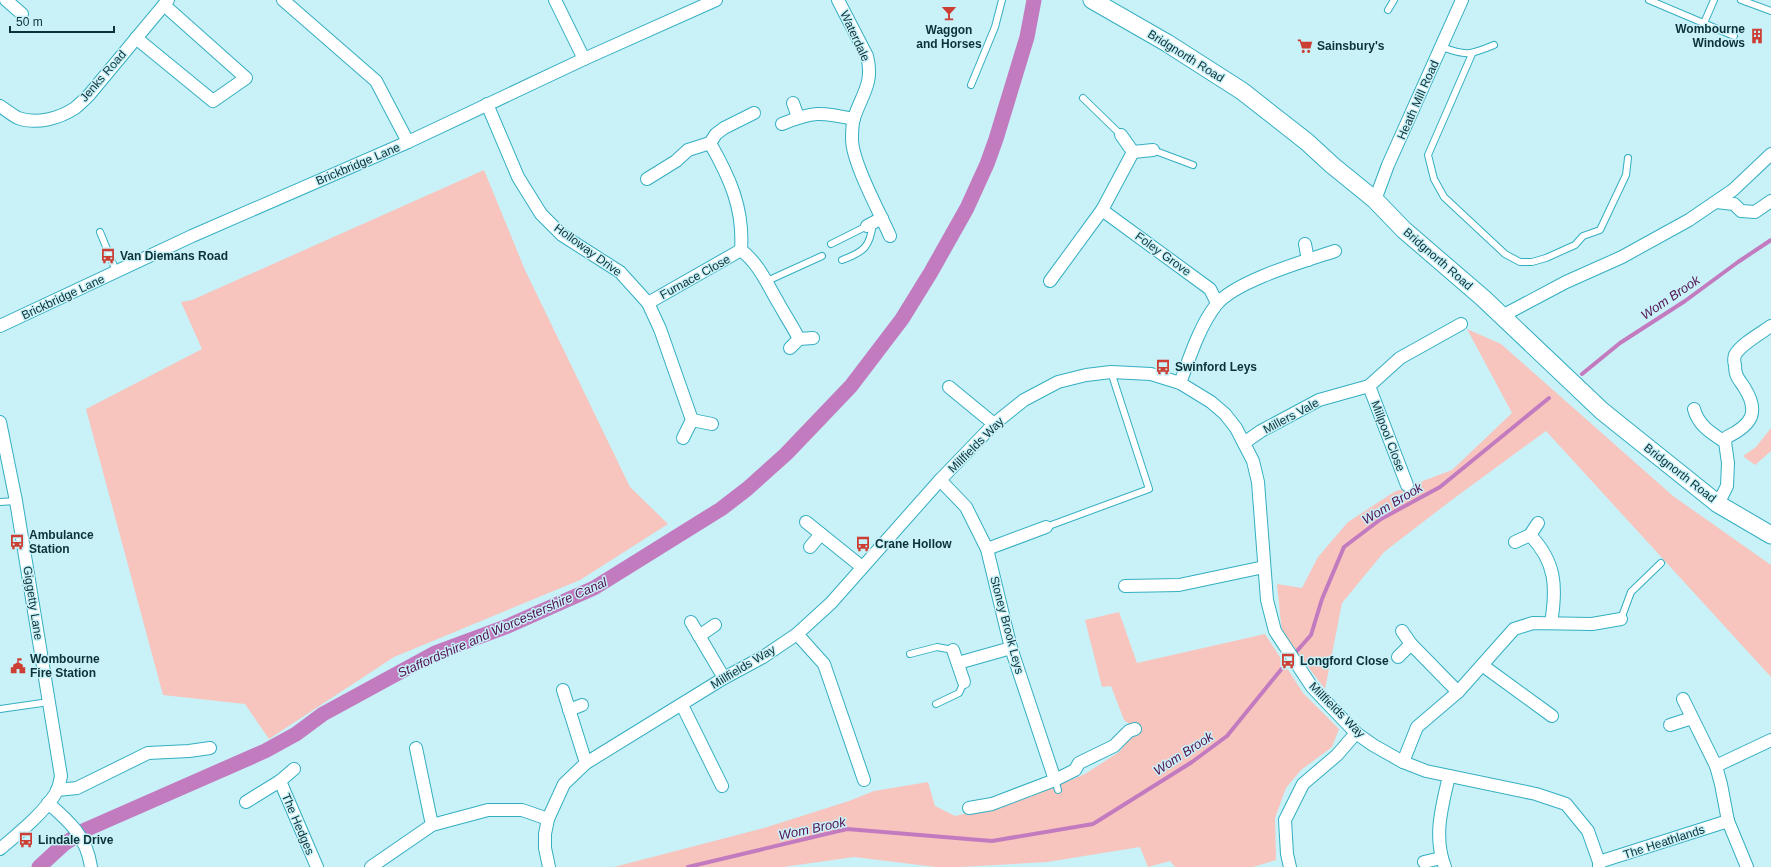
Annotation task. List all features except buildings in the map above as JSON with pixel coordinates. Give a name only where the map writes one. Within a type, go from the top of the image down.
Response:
[{"type":"main road","name":"Bridgnorth Road","points":[[1092,0],[1167,43],[1242,91],[1307,142],[1332,165],[1375,200],[1404,230],[1502,316],[1602,412],[1718,504],[1771,535]]},
{"type":"street","points":[[6,0],[22,14]]},
{"type":"street","points":[[283,0],[376,81],[408,142]]},
{"type":"street","points":[[555,0],[584,58]]},
{"type":"street","name":"Brickbridge Lane","points":[[0,326],[192,236],[408,142],[584,58],[716,0]]},
{"type":"street","name":"Waterdale","points":[[838,0],[867,56],[869,65],[865,94],[854,119],[852,141],[855,157],[874,222],[890,236]]},
{"type":"street","name":"Heath Mill Road","points":[[1375,200],[1388,165],[1442,47],[1461,0]]},
{"type":"street","points":[[136,38],[213,101],[246,78],[166,2]]},
{"type":"street","name":"Jenks Road","points":[[0,106],[18,118],[31,120],[42,120],[55,117],[76,107],[89,95],[166,2]]},
{"type":"street","name":"Holloway Drive","points":[[487,104],[518,177],[541,214],[562,235],[620,272],[648,303],[660,329],[692,420]]},
{"type":"street","points":[[793,104],[798,117]]},
{"type":"street","points":[[647,179],[676,161],[688,150],[710,143],[716,134],[724,128],[754,113]]},
{"type":"street","points":[[782,124],[811,113],[833,114],[854,119]]},
{"type":"street","points":[[1121,135],[1133,152]]},
{"type":"street","name":"Furnace Close","points":[[710,143],[731,182],[736,199],[740,220],[741,250],[754,262],[767,281],[800,339]]},
{"type":"street","points":[[1133,152],[1153,150]]},
{"type":"street","points":[[1050,281],[1102,210],[1133,152]]},
{"type":"street","points":[[1502,316],[1566,282],[1622,257],[1688,220],[1733,190],[1771,154]]},
{"type":"street","points":[[1716,202],[1734,204],[1741,211],[1755,212],[1771,201]]},
{"type":"street","name":"Foley Grove","points":[[1102,210],[1210,289],[1217,304]]},
{"type":"street","points":[[1305,244],[1308,260]]},
{"type":"street","name":"Furnace Close","points":[[648,303],[741,250]]},
{"type":"street","points":[[1180,383],[1196,340],[1208,316],[1217,304],[1231,292],[1260,278],[1335,251]]},
{"type":"street","name":"Millers Vale","points":[[1244,443],[1262,431],[1319,400],[1369,386],[1400,358],[1461,324]]},
{"type":"street","points":[[1718,504],[1727,486],[1728,463],[1725,442],[1727,437],[1742,430],[1751,418],[1753,409],[1745,388],[1735,374],[1734,357],[1740,348],[1771,326]]},
{"type":"street","points":[[790,348],[800,339],[812,338]]},
{"type":"street","name":"Millfields Way","points":[[549,867],[545,848],[545,834],[548,819],[564,784],[586,763],[724,678],[763,657],[797,634],[831,603],[940,480],[994,424],[1024,400],[1058,382],[1086,375],[1112,372],[1151,374],[1180,383],[1211,402],[1224,414],[1244,443],[1253,461],[1258,482],[1267,600],[1275,630],[1312,687],[1356,733],[1373,745],[1404,762],[1426,771],[1536,794],[1566,804],[1588,831],[1599,865]]},
{"type":"street","name":"Millpool Close","points":[[1369,386],[1407,485]]},
{"type":"street","points":[[949,387],[994,424]]},
{"type":"street","points":[[1694,409],[1696,418],[1703,426],[1725,442]]},
{"type":"street","points":[[683,438],[692,420],[712,424]]},
{"type":"street","name":"Giggetty Lane","points":[[0,422],[16,501],[61,776],[57,790],[48,803],[30,822],[0,848]]},
{"type":"street","name":"Stoney Brook Leys","points":[[940,480],[966,507],[987,549],[1011,648],[1056,785]]},
{"type":"street","points":[[806,522],[862,567]]},
{"type":"street","points":[[1515,542],[1530,535],[1538,523]]},
{"type":"street","points":[[987,549],[1046,527]]},
{"type":"street","points":[[810,546],[821,534]]},
{"type":"street","points":[[1530,535],[1541,547],[1551,566],[1554,588],[1550,623]]},
{"type":"street","points":[[1125,586],[1179,585],[1264,567]]},
{"type":"street","points":[[1404,762],[1417,728],[1458,692],[1514,629],[1533,623],[1592,624],[1621,619]]},
{"type":"street","points":[[691,622],[724,678]]},
{"type":"street","points":[[699,636],[715,625]]},
{"type":"street","points":[[1402,631],[1411,644],[1458,692]]},
{"type":"street","points":[[797,634],[824,664],[864,780]]},
{"type":"street","points":[[1398,657],[1411,644]]},
{"type":"street","points":[[958,663],[1011,648]]},
{"type":"street","points":[[953,650],[964,682]]},
{"type":"street","points":[[1482,665],[1552,716]]},
{"type":"street","points":[[563,690],[586,763]]},
{"type":"street","points":[[1683,699],[1716,766],[1728,821],[1747,867]]},
{"type":"street","points":[[682,705],[722,786]]},
{"type":"street","points":[[569,710],[582,706]]},
{"type":"street","points":[[1670,725],[1692,718]]},
{"type":"street","points":[[969,808],[992,804],[1033,787],[1056,785],[1075,770],[1079,763],[1114,746],[1129,731],[1135,729]]},
{"type":"street","points":[[1290,867],[1287,854],[1285,820],[1303,784],[1337,755],[1356,733]]},
{"type":"street","points":[[1716,766],[1771,740]]},
{"type":"street","points":[[57,790],[77,788],[148,753],[189,751],[210,748]]},
{"type":"street","points":[[416,748],[432,825]]},
{"type":"street","name":"The Hedges","points":[[246,802],[280,781],[294,769]]},
{"type":"street","points":[[1424,862],[1443,863],[1439,819],[1449,776]]},
{"type":"street","name":"The Hedges","points":[[280,781],[317,867]]},
{"type":"street","points":[[48,803],[72,823],[86,847],[91,867]]},
{"type":"street","points":[[370,867],[432,825],[488,810],[522,810],[548,819]]},
{"type":"street","name":"The Heathlands","points":[[1599,865],[1728,821]]},
{"type":"lane","points":[[971,85],[995,27],[1002,0]]},
{"type":"lane","points":[[1388,10],[1394,0]]},
{"type":"lane","points":[[1649,0],[1734,36]]},
{"type":"lane","points":[[1665,7],[1668,0]]},
{"type":"lane","points":[[1704,23],[1714,0]]},
{"type":"lane","points":[[1741,0],[1771,11]]},
{"type":"lane","points":[[1442,47],[1458,53],[1472,54],[1494,45]]},
{"type":"lane","points":[[1472,54],[1428,155],[1434,179],[1444,197],[1505,254],[1520,262],[1532,262],[1546,258],[1575,245],[1583,236],[1600,230],[1626,175],[1628,158]]},
{"type":"lane","points":[[1083,98],[1121,135]]},
{"type":"lane","points":[[1153,150],[1192,165]]},
{"type":"lane","points":[[831,244],[874,222]]},
{"type":"lane","points":[[842,260],[857,255],[864,250],[871,236],[874,222]]},
{"type":"lane","points":[[100,232],[116,271]]},
{"type":"lane","points":[[767,281],[822,256]]},
{"type":"lane","points":[[1046,527],[1149,489],[1112,372]]},
{"type":"lane","points":[[0,502],[16,501]]},
{"type":"lane","points":[[1621,619],[1631,592],[1661,563]]},
{"type":"lane","points":[[910,654],[937,647],[953,650]]},
{"type":"lane","points":[[936,704],[959,693],[964,682]]},
{"type":"lane","points":[[0,709],[49,702]]},
{"type":"shaded area","points":[[484,170],[525,270],[630,487],[668,524],[580,580],[394,657],[269,739],[245,704],[163,695],[86,409],[202,349],[181,302],[192,300]]},
{"type":"shaded area","points":[[1467,329],[1501,344],[1673,496],[1771,565],[1771,677],[1546,431],[1384,552],[1342,603],[1325,689],[1282,633],[1277,584],[1302,588],[1318,557],[1348,522],[1394,492],[1452,470],[1512,413]]},
{"type":"shaded area","points":[[1771,428],[1771,451],[1755,465],[1743,456],[1756,447]]},
{"type":"shaded area","points":[[1119,612],[1137,663],[1265,634],[1303,693],[1339,729],[1332,747],[1301,770],[1286,788],[1275,818],[1276,860],[1253,867],[1175,867],[1170,861],[1148,867],[1140,847],[1047,862],[960,867],[936,867],[854,857],[783,867],[614,867],[764,828],[849,801],[874,791],[928,782],[935,806],[955,816],[1027,798],[1085,774],[1119,752],[1137,730],[1124,720],[1111,686],[1102,687],[1085,620]]},
{"type":"waterway","name":"Staffordshire and Worcestershire Canal","points":[[39,867],[64,844],[85,830],[265,751],[296,734],[323,714],[435,653],[508,626],[594,588],[721,509],[747,489],[786,454],[851,386],[902,319],[931,272],[967,208],[987,164],[1027,37],[1034,0]]},
{"type":"waterway","name":"Wom Brook","points":[[1582,374],[1620,343],[1685,301],[1771,240]]},
{"type":"waterway","name":"Wom Brook","points":[[688,867],[847,829],[992,841],[1093,824],[1192,762],[1227,736],[1311,635],[1322,599],[1344,547],[1381,519],[1440,487],[1549,398]]},
{"type":"place","name":"Waggon and Horses","points":[[949,13]]},
{"type":"place","name":"Wombourne Windows","points":[[1757,36]]},
{"type":"place","name":"Sainsbury's","points":[[1305,46]]},
{"type":"place","name":"Van Diemans Road","points":[[108,256]]},
{"type":"place","name":"Swinford Leys","points":[[1163,367]]},
{"type":"place","name":"Ambulance Station","points":[[17,542]]},
{"type":"place","name":"Crane Hollow","points":[[863,544]]},
{"type":"place","name":"Longford Close","points":[[1288,661]]},
{"type":"place","name":"Wombourne Fire Station","points":[[18,666]]},
{"type":"place","name":"Lindale Drive","points":[[26,840]]}]
